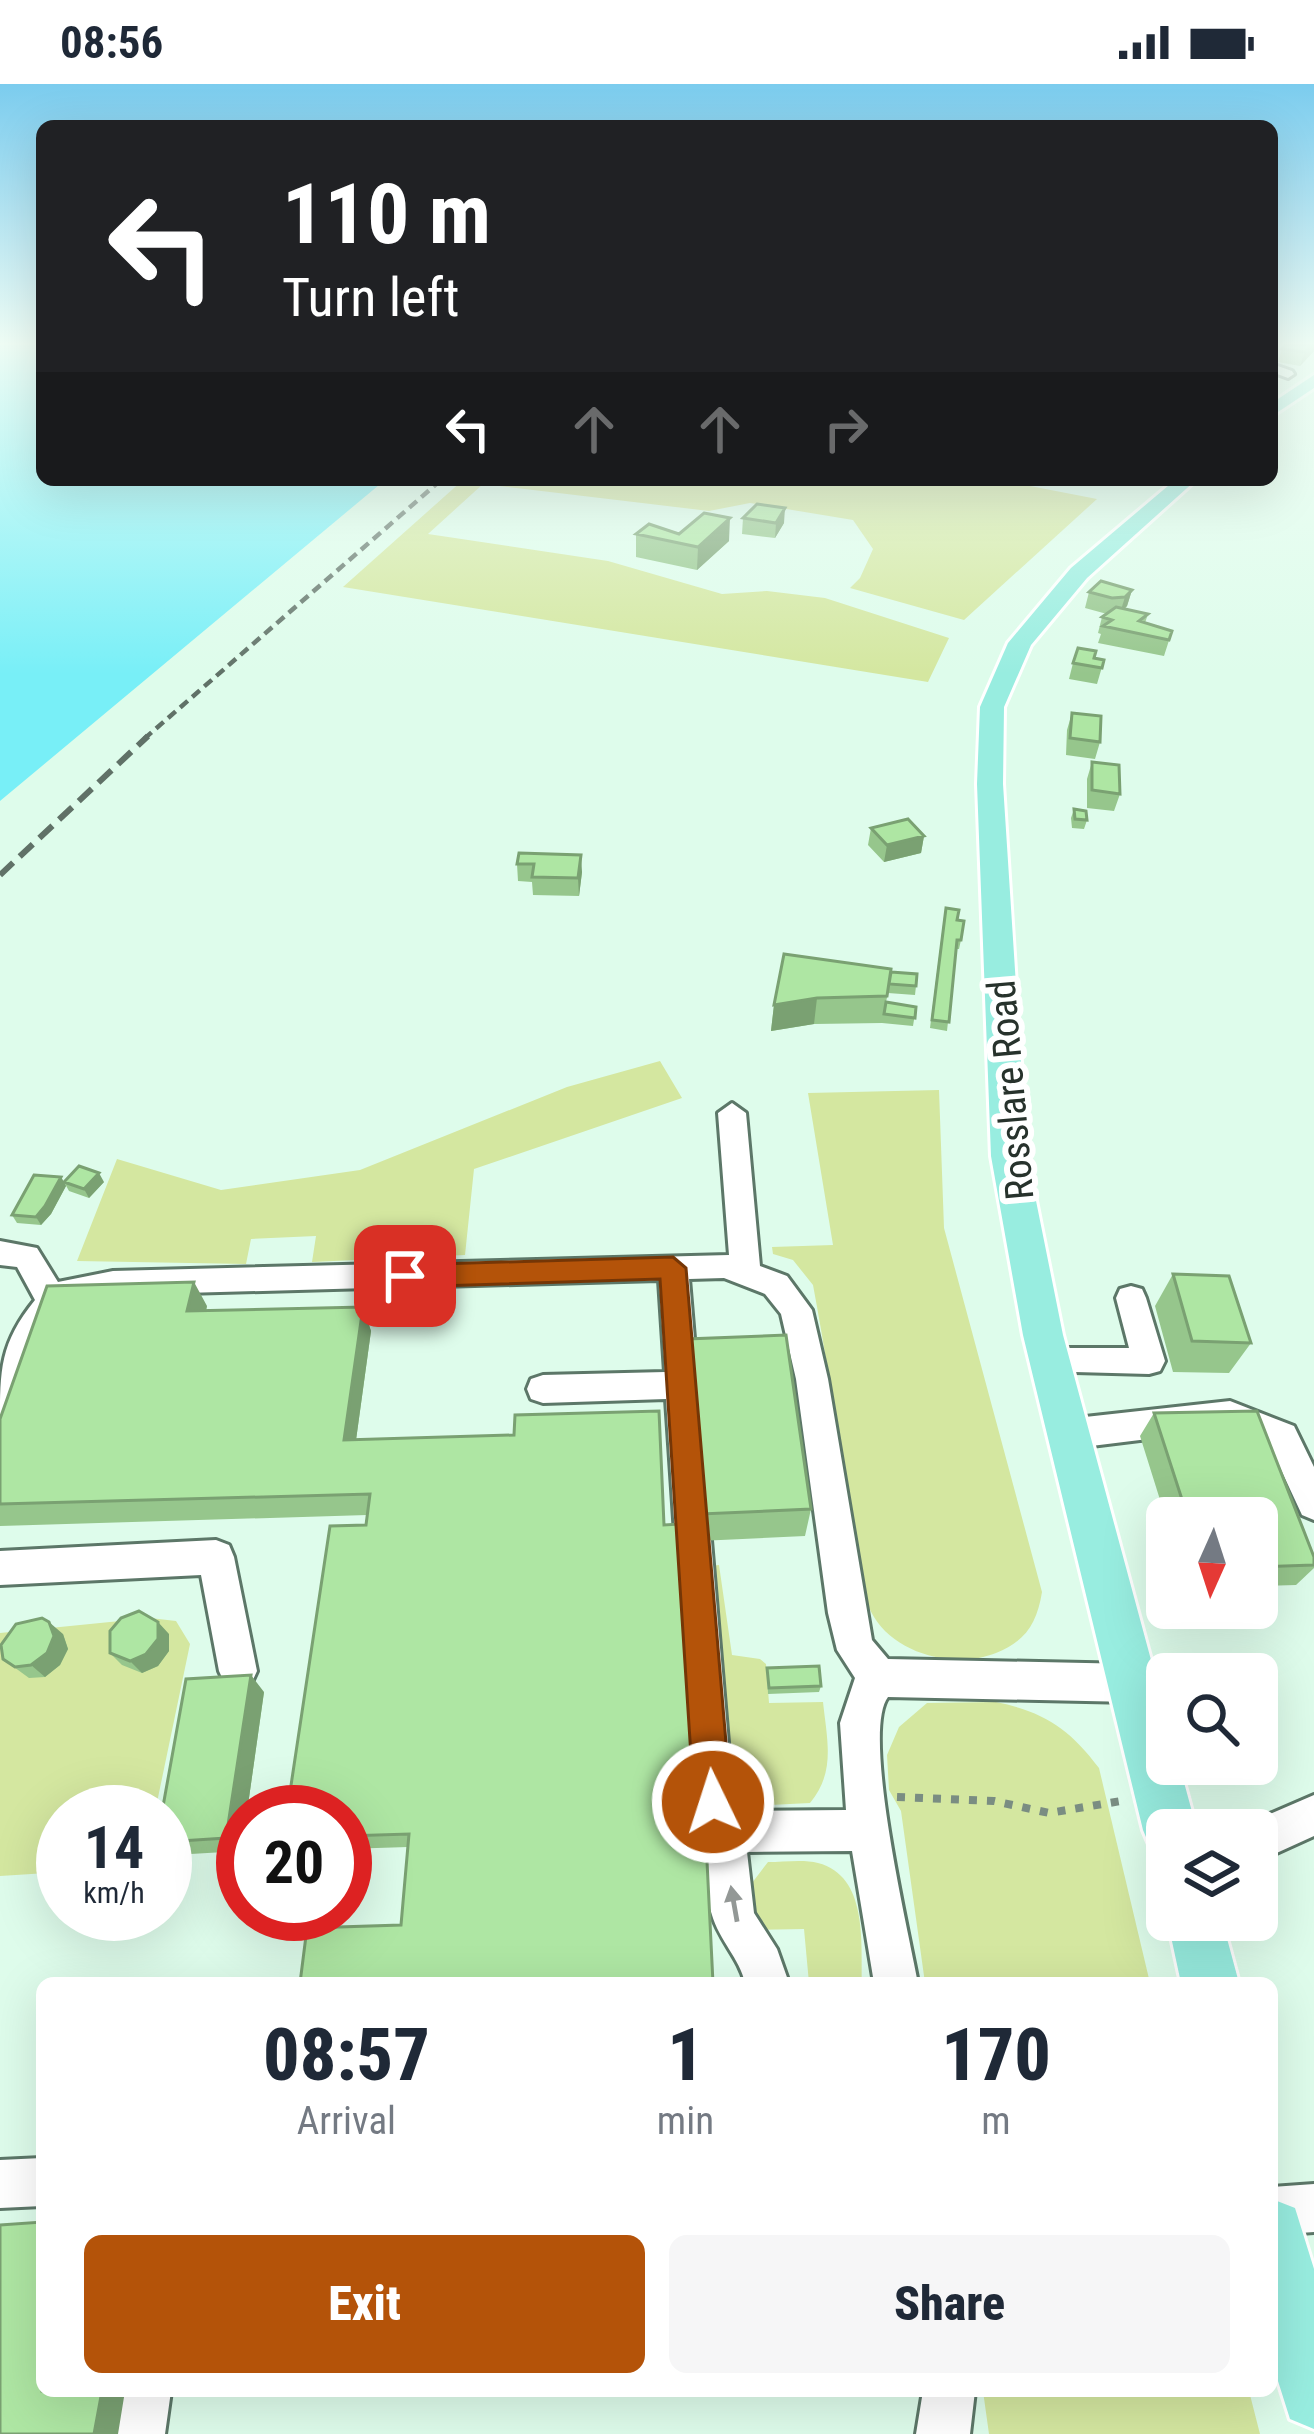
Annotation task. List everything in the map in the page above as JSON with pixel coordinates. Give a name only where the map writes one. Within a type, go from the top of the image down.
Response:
[{"type":"main road","name":"Rosslare Road","points":[[1149,1809],[1132,1683],[1049,1361],[1009,1156],[993,856],[992,707],[1019,643],[1043,610],[1179,486]]},
{"type":"main road","points":[[1199,1941],[1208,1977]]},
{"type":"main road","points":[[1278,2254],[1314,2395]]},
{"type":"street","points":[[732,1113],[745,1271]]},
{"type":"street","points":[[0,1253],[26,1256],[42,1278],[51,1303]]},
{"type":"street","points":[[0,1409],[26,1332],[58,1294],[113,1283],[725,1266],[776,1285],[796,1310],[812,1379],[846,1613],[856,1650],[879,1678],[1132,1683]]},
{"type":"street","points":[[673,1268],[713,1802],[728,1832],[733,1916],[766,1975]]},
{"type":"street","points":[[1049,1361],[1149,1361],[1131,1298]]},
{"type":"street","points":[[543,1389],[681,1385]]},
{"type":"street","points":[[1067,1434],[1229,1415],[1282,1436],[1314,1504]]},
{"type":"street","points":[[0,1568],[216,1557],[238,1671]]},
{"type":"street","points":[[879,1678],[864,1698],[861,1717],[869,1813],[895,1977]]},
{"type":"street","points":[[728,1832],[869,1813]]},
{"type":"street","points":[[1278,1831],[1314,1815]]},
{"type":"street","points":[[0,2184],[36,2182]]},
{"type":"street","points":[[1278,2211],[1314,2208]]},
{"type":"street","points":[[138,2434],[145,2397]]},
{"type":"street","points":[[943,2434],[948,2397]]},
{"type":"path","points":[[869,1813],[994,1801],[1048,1813],[1107,1800],[1146,1814]]},
{"type":"green space","points":[[456,486],[481,486],[428,534],[608,561],[722,594],[767,591],[825,598],[949,638],[928,682],[343,587]]},
{"type":"green space","points":[[500,486],[1030,486],[1097,499],[964,620],[850,588],[873,549],[853,520],[750,503],[709,511]]},
{"type":"green space","points":[[660,1061],[682,1098],[474,1169],[465,1255],[312,1262],[316,1236],[251,1239],[246,1264],[77,1261],[117,1159],[221,1190],[360,1170],[567,1087]]},
{"type":"green space","points":[[939,1090],[944,1228],[1042,1592],[1033,1622],[1022,1637],[996,1653],[963,1659],[929,1655],[897,1641],[866,1601],[852,1548],[813,1285],[793,1260],[773,1254],[772,1247],[833,1245],[808,1093]]},
{"type":"green space","points":[[719,1565],[732,1655],[766,1664],[769,1703],[823,1702],[827,1767],[810,1803],[770,1805],[738,1777],[730,1780],[710,1566]]},
{"type":"green space","points":[[150,1618],[176,1621],[190,1644],[161,1785],[36,1785],[36,1874],[0,1876],[0,1633]]},
{"type":"green space","points":[[996,1702],[1028,1711],[1077,1742],[1099,1768],[1149,1977],[924,1977],[901,1811],[889,1790],[887,1755],[899,1727],[927,1703]]},
{"type":"green space","points":[[768,1862],[818,1863],[834,1870],[854,1896],[861,1930],[862,1977],[808,1977],[804,1929],[753,1930],[742,1896]]},
{"type":"green space","points":[[984,2397],[1251,2397],[1260,2434],[989,2434]]},
{"type":"water","points":[[0,455],[36,455],[36,486],[378,486],[0,801]]},
{"type":"building","points":[[757,504],[785,508],[776,523],[743,518]]},
{"type":"building","points":[[704,513],[730,518],[698,547],[636,534],[649,524],[679,534]]},
{"type":"building","points":[[1101,581],[1132,590],[1125,597],[1112,598],[1089,592]]},
{"type":"building","points":[[1116,607],[1148,614],[1139,621],[1172,631],[1169,640],[1103,626],[1112,620],[1102,617]]},
{"type":"building","points":[[1078,648],[1096,651],[1094,658],[1104,660],[1102,668],[1073,663]]},
{"type":"building","points":[[1072,713],[1101,716],[1100,742],[1070,738]]},
{"type":"building","points":[[1092,762],[1119,765],[1120,794],[1092,790]]},
{"type":"building","points":[[1074,809],[1086,811],[1087,820],[1075,819]]},
{"type":"building","points":[[908,819],[924,836],[887,845],[871,828]]},
{"type":"building","points":[[519,853],[581,855],[578,878],[532,877],[534,864],[517,864]]},
{"type":"building","points":[[946,908],[959,910],[957,920],[964,921],[961,940],[957,940],[949,1022],[932,1020]]},
{"type":"building","points":[[784,954],[891,969],[887,996],[774,1005]]},
{"type":"building","points":[[891,972],[917,974],[916,986],[889,984]]},
{"type":"building","points":[[886,1002],[916,1007],[915,1018],[884,1014]]},
{"type":"building","points":[[79,1166],[99,1173],[84,1189],[64,1182]]},
{"type":"building","points":[[34,1175],[61,1177],[36,1217],[12,1215]]},
{"type":"building","points":[[1173,1274],[1229,1276],[1251,1343],[1192,1341]]},
{"type":"building","points":[[194,1282],[187,1311],[363,1307],[344,1440],[514,1435],[515,1415],[659,1411],[664,1525],[680,1524],[696,1843],[706,1841],[713,1977],[301,1977],[305,1941],[372,1941],[372,1926],[401,1925],[409,1834],[372,1835],[372,1785],[291,1785],[330,1526],[366,1525],[370,1494],[0,1504],[0,1419],[47,1286]]},
{"type":"building","points":[[786,1335],[811,1509],[701,1514],[687,1339]]},
{"type":"building","points":[[1257,1411],[1314,1565],[1278,1566],[1278,1497],[1181,1497],[1154,1413]]},
{"type":"building","points":[[139,1611],[158,1622],[158,1639],[146,1654],[130,1661],[110,1653],[110,1631],[121,1618]]},
{"type":"building","points":[[42,1618],[49,1622],[54,1636],[47,1653],[31,1665],[15,1667],[3,1659],[1,1645],[16,1624]]},
{"type":"building","points":[[819,1666],[821,1686],[769,1688],[767,1668]]},
{"type":"building","points":[[251,1675],[234,1785],[216,1785],[216,1839],[192,1840],[192,1785],[167,1785],[186,1679]]},
{"type":"building","points":[[36,2222],[36,2397],[101,2397],[94,2434],[0,2434],[0,2225]]},
{"type":"railway","points":[[144,739],[434,486]]},
{"type":"railway","points":[[0,875],[148,736]]},
{"type":"route","points":[[405,1276],[673,1268],[713,1802]]}]
